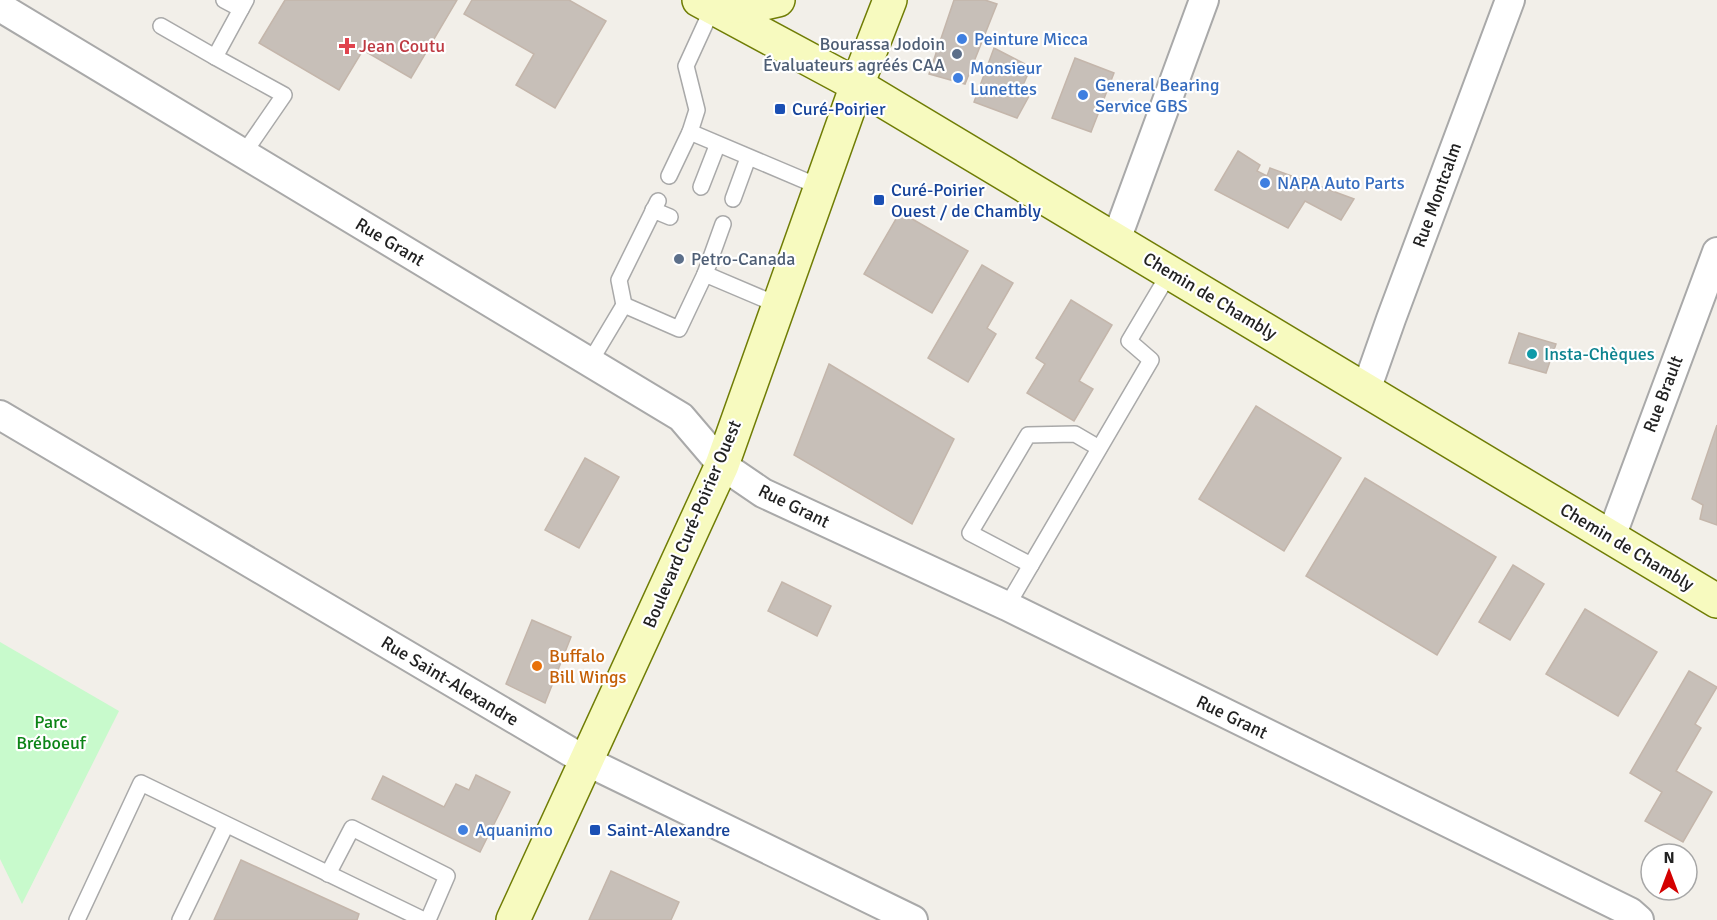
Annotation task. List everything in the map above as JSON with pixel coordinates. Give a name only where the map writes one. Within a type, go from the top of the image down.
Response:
[{"type":"main road","points":[[706,4],[756,5],[778,0]]},
{"type":"main road","points":[[857,85],[879,0]]},
{"type":"main road","points":[[857,85],[890,0]]},
{"type":"main road","name":"Chemin de Chambly","points":[[706,4],[857,85],[1717,601]]},
{"type":"main road","name":"Boulevard Curé-Poirier Ouest","points":[[513,920],[722,465],[857,85]]},
{"type":"street","points":[[1116,240],[1204,0]]},
{"type":"street","name":"Rue Montcalm","points":[[1366,390],[1510,0]]},
{"type":"street","name":"Rue Grant","points":[[0,6],[681,417],[722,465],[763,493],[1007,606],[1630,912],[1640,920]]},
{"type":"street","name":"Rue Brault","points":[[1611,537],[1717,252]]},
{"type":"street","name":"Rue Saint-Alexandre","points":[[0,415],[586,761],[913,920]]},
{"type":"lane","points":[[215,57],[243,5],[224,0]]},
{"type":"lane","points":[[669,176],[690,132],[697,110],[686,66],[706,4]]},
{"type":"lane","points":[[161,26],[284,95],[244,153]]},
{"type":"lane","points":[[690,132],[717,146],[820,187]]},
{"type":"lane","points":[[701,187],[717,146]]},
{"type":"lane","points":[[733,199],[748,158]]},
{"type":"lane","points":[[590,362],[624,305],[619,280],[655,205],[670,217]]},
{"type":"lane","points":[[624,305],[680,329],[705,274],[716,230]]},
{"type":"lane","points":[[1007,606],[1150,360],[1129,341],[1170,272]]},
{"type":"lane","points":[[705,274],[778,305]]},
{"type":"lane","points":[[1031,566],[970,532],[1028,435],[1075,434],[1099,448]]},
{"type":"lane","points":[[77,920],[141,783],[424,920]]},
{"type":"lane","points":[[180,920],[226,825]]},
{"type":"lane","points":[[328,874],[352,828],[447,876],[428,920]]},
{"type":"green space","name":"Parc Bréboeuf","points":[[0,642],[119,711],[22,904],[0,859]]},
{"type":"building","name":"Jean Coutu","points":[[285,0],[457,0],[411,78],[363,50],[339,90],[259,43]]},
{"type":"building","points":[[472,0],[569,0],[606,21],[555,108],[516,85],[534,54],[464,14]]},
{"type":"building","name":"Peinture Micca","points":[[954,0],[985,0],[997,4],[965,84],[929,74]]},
{"type":"building","points":[[994,48],[1031,67],[1020,92],[1029,96],[1017,118],[974,102]]},
{"type":"building","name":"General Bearing Service GBS","points":[[1075,58],[1114,73],[1091,132],[1052,118]]},
{"type":"building","name":"NAPA Auto Parts","points":[[1238,151],[1260,165],[1257,171],[1267,176],[1270,168],[1354,199],[1341,220],[1305,201],[1288,228],[1215,190]]},
{"type":"building","points":[[900,212],[968,251],[932,313],[864,274]]},
{"type":"building","points":[[982,265],[1013,283],[987,328],[996,334],[968,382],[928,358]]},
{"type":"building","points":[[1071,300],[1112,325],[1079,381],[1093,389],[1074,421],[1027,393],[1045,364],[1036,358]]},
{"type":"building","name":"Insta-Chèques","points":[[1519,333],[1556,344],[1546,373],[1509,363]]},
{"type":"building","points":[[829,364],[954,439],[912,524],[794,455]]},
{"type":"building","points":[[1256,406],[1341,458],[1284,551],[1199,499]]},
{"type":"building","points":[[1717,425],[1717,525],[1700,519],[1703,505],[1692,499]]},
{"type":"building","points":[[585,458],[619,477],[579,548],[545,530]]},
{"type":"building","points":[[1365,478],[1496,557],[1437,655],[1306,576]]},
{"type":"building","points":[[1513,565],[1544,584],[1510,640],[1479,622]]},
{"type":"building","points":[[782,582],[831,606],[817,636],[768,611]]},
{"type":"building","points":[[1585,609],[1657,652],[1618,716],[1546,674]]},
{"type":"building","name":"Buffalo Bill Wings","points":[[532,620],[571,637],[545,703],[506,684]]},
{"type":"building","points":[[1689,671],[1717,687],[1695,724],[1701,728],[1676,771],[1712,792],[1683,842],[1645,821],[1662,792],[1630,773]]},
{"type":"building","name":"Aquanimo","points":[[476,775],[510,792],[480,852],[372,799],[383,776],[444,807],[456,784],[469,790]]},
{"type":"building","points":[[241,860],[359,914],[357,920],[214,920]]},
{"type":"building","points":[[611,871],[679,902],[671,920],[589,920]]},
{"type":"place","name":"Peinture Micca","points":[[962,39]]},
{"type":"place","name":"Jean Coutu","points":[[347,46]]},
{"type":"place","name":"Bourassa Jodoin Évaluateurs agréés CAA","points":[[957,54]]},
{"type":"place","name":"Monsieur Lunettes","points":[[958,78]]},
{"type":"place","name":"General Bearing Service GBS","points":[[1083,95]]},
{"type":"place","name":"Curé-Poirier","points":[[780,109]]},
{"type":"place","name":"NAPA Auto Parts","points":[[1265,183]]},
{"type":"place","name":"Curé-Poirier Ouest / de Chambly","points":[[879,200]]},
{"type":"place","name":"Petro-Canada","points":[[679,259]]},
{"type":"place","name":"Insta-Chèques","points":[[1532,354]]},
{"type":"place","name":"Buffalo Bill Wings","points":[[537,666]]},
{"type":"place","name":"Aquanimo","points":[[463,830]]},
{"type":"place","name":"Saint-Alexandre","points":[[595,830]]}]
